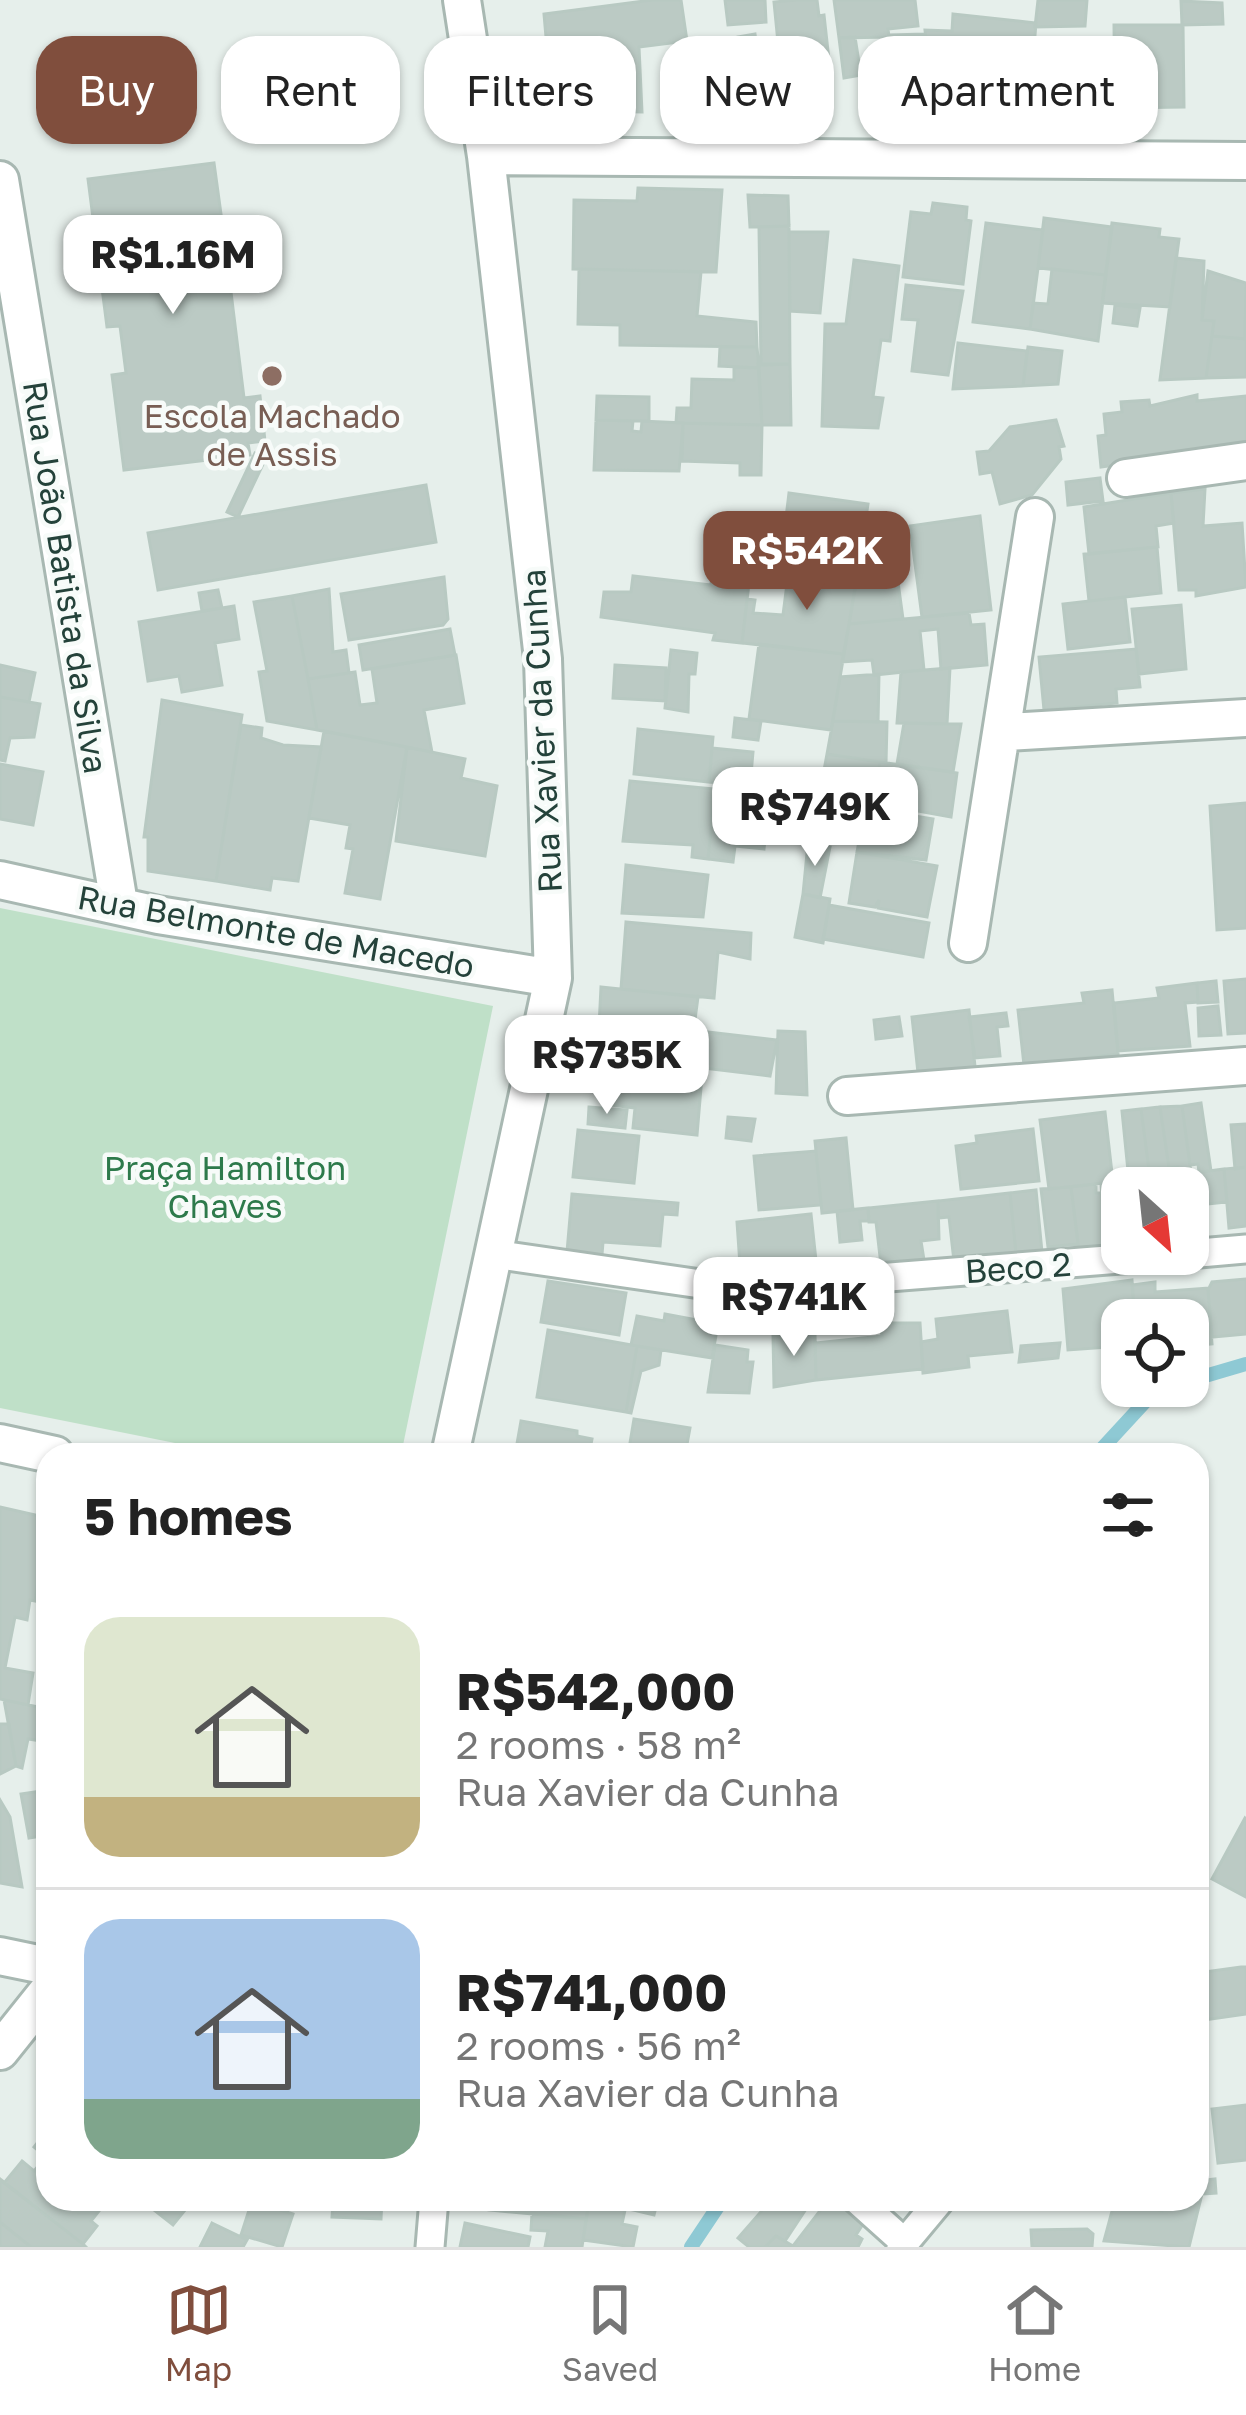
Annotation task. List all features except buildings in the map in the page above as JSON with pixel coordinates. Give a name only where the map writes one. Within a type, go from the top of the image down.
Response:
[{"type":"street","name":"Rua Xavier da Cunha","points":[[453,1443],[553,978],[543,659],[486,156],[462,0]]},
{"type":"street","points":[[486,156],[1246,161]]},
{"type":"street","name":"Rua João Batista da Silva","points":[[0,180],[119,904]]},
{"type":"street","points":[[1126,478],[1246,461]]},
{"type":"street","points":[[968,943],[1006,732],[1035,517]]},
{"type":"street","points":[[1006,732],[1246,718]]},
{"type":"street","name":"Rua Belmonte de Macedo","points":[[0,880],[158,915],[553,978]]},
{"type":"street","points":[[847,1096],[1246,1066]]},
{"type":"street","points":[[0,1443],[36,1451]]},
{"type":"street","points":[[0,1957],[36,1964]]},
{"type":"street","points":[[0,2051],[36,2006]]},
{"type":"lane","name":"Beco 2","points":[[1209,1252],[1246,1249]]},
{"type":"lane","name":"Beco 2","points":[[493,1254],[735,1289],[1101,1261]]},
{"type":"lane","points":[[430,2247],[433,2211]]},
{"type":"lane","points":[[868,2211],[902,2245],[931,2211]]},
{"type":"green space","name":"Praça Hamilton Chaves","points":[[0,908],[493,1006],[403,1443],[175,1443],[0,1408]]},
{"type":"waterway","points":[[1209,1375],[1246,1364]]},
{"type":"waterway","points":[[1107,1443],[1140,1407]]},
{"type":"waterway","points":[[691,2247],[715,2211]]},
{"type":"place","name":"Escola Machado de Assis","points":[[272,376]]}]
